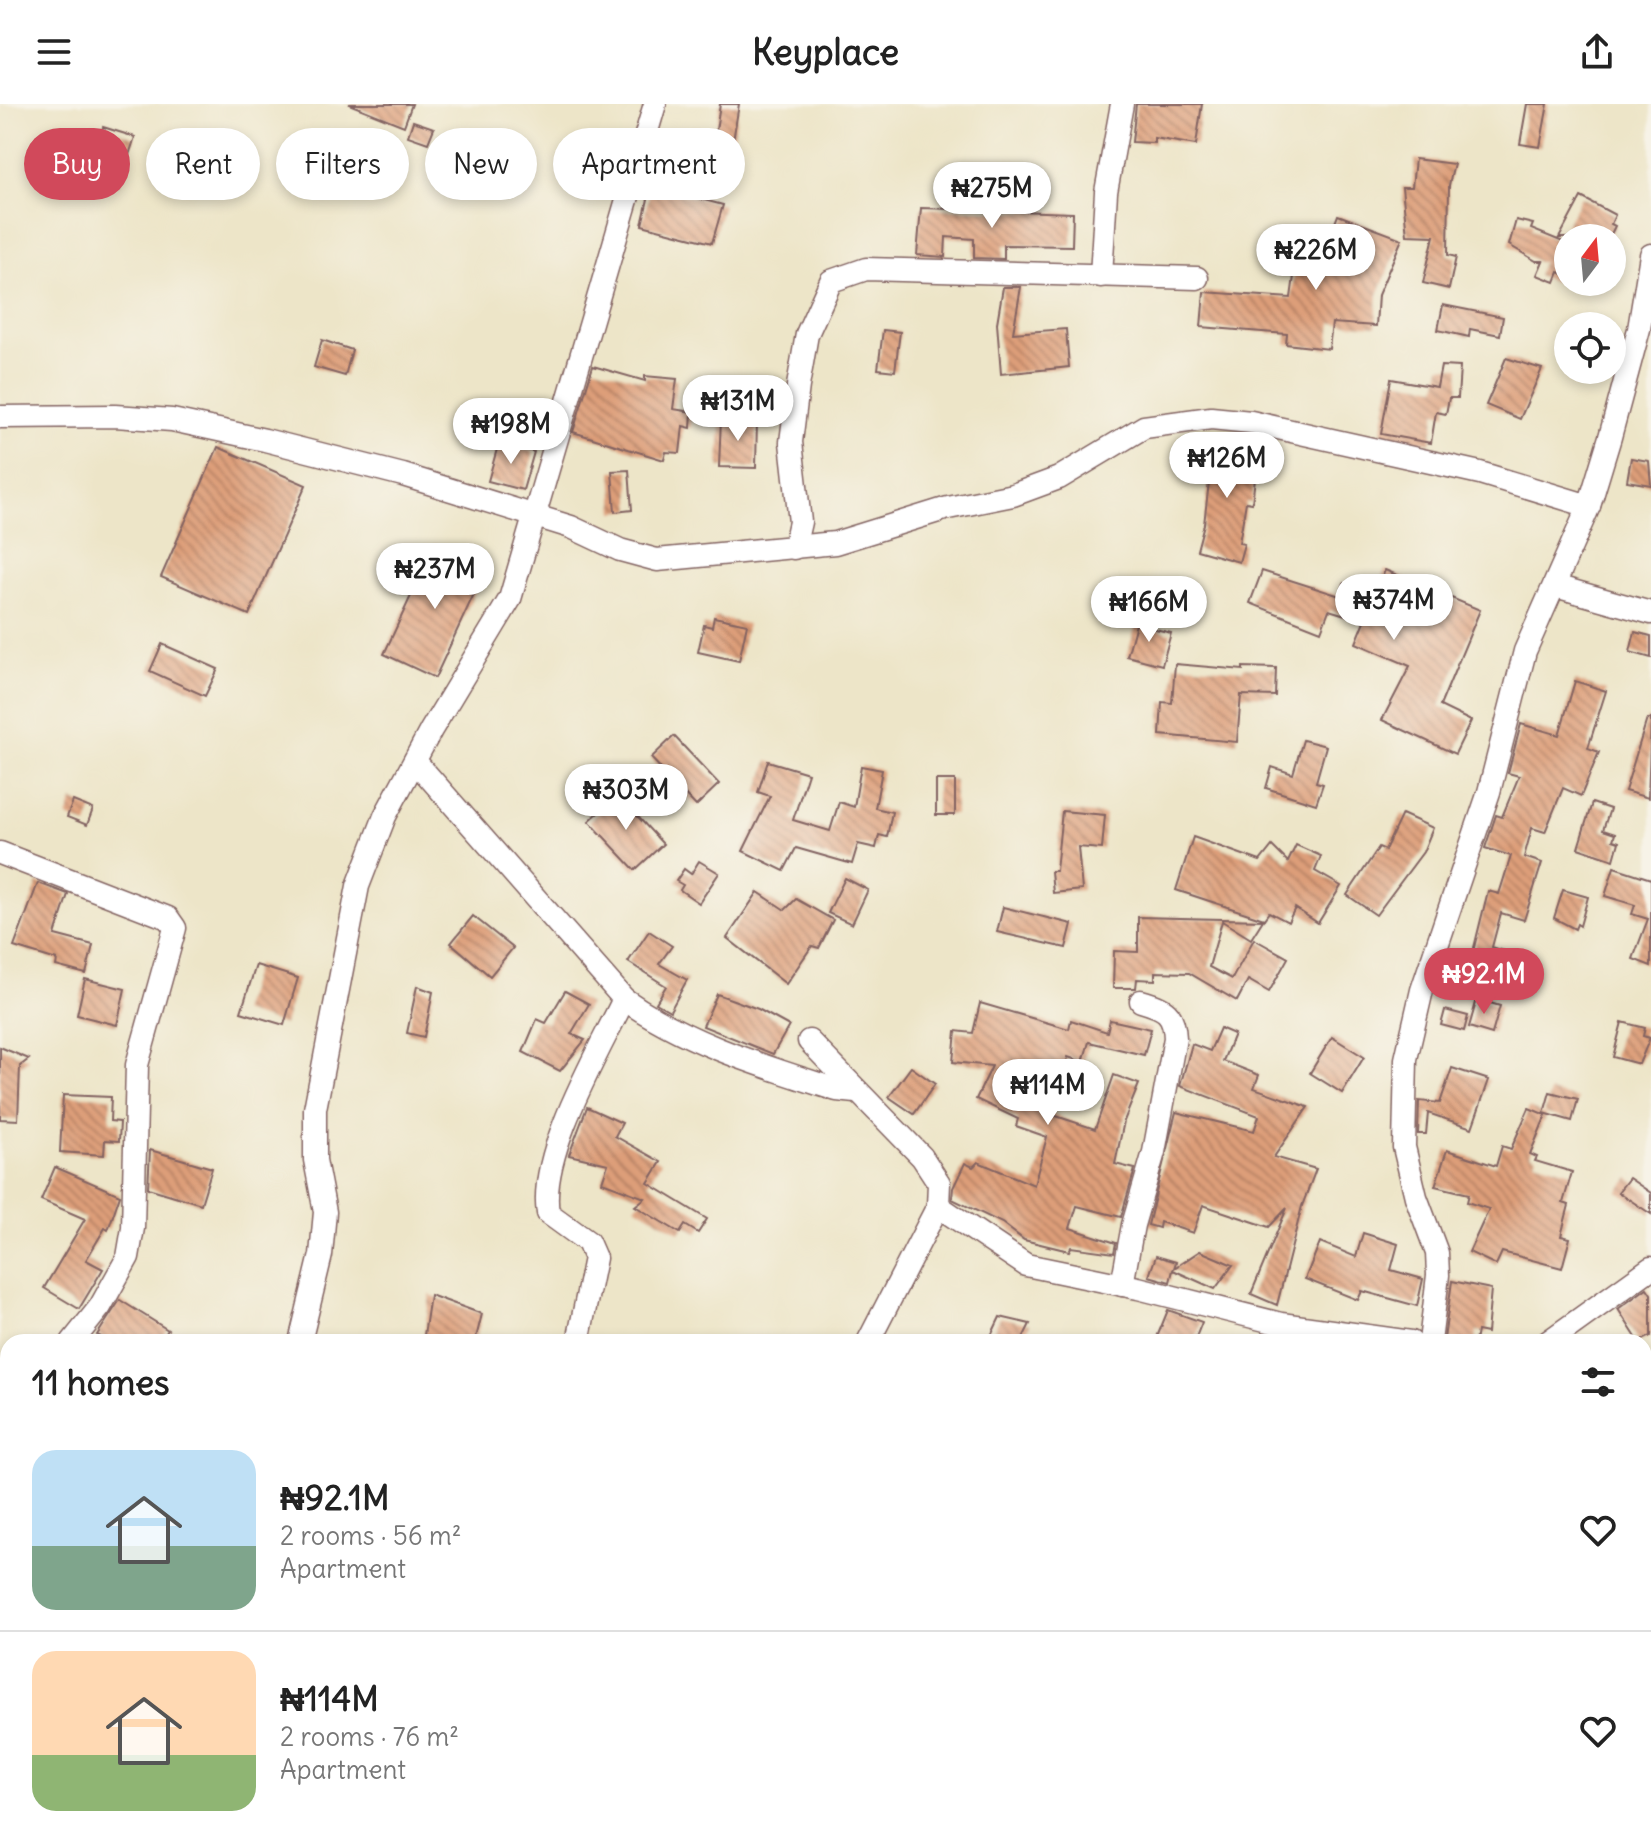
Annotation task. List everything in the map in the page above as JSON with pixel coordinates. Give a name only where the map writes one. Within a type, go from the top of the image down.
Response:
[{"type":"street","points":[[1101,276],[1106,192],[1122,104]]},
{"type":"street","points":[[302,1334],[321,1255],[325,1212],[315,1160],[315,1109],[340,962],[358,886],[385,816],[510,599],[648,106]]},
{"type":"street","points":[[1431,1334],[1438,1275],[1437,1253],[1416,1197],[1404,1147],[1406,1059],[1422,990],[1489,792],[1525,651],[1589,506],[1625,387],[1651,255]]},
{"type":"street","points":[[794,548],[800,522],[791,442],[798,386],[807,334],[831,281],[866,269],[1197,278]]},
{"type":"street","points":[[0,417],[115,416],[172,420],[403,475],[571,527],[620,550],[657,560],[835,543],[948,508],[1013,495],[1089,463],[1144,427],[1211,418],[1251,422],[1480,473],[1589,506]]},
{"type":"street","points":[[1555,586],[1651,613]]},
{"type":"street","points":[[415,761],[624,999],[654,1020],[729,1054],[837,1090],[856,1092]]},
{"type":"street","points":[[0,853],[168,918],[175,928],[137,1065],[133,1228],[128,1257],[100,1307],[78,1334]]},
{"type":"street","points":[[580,1334],[595,1258],[588,1242],[548,1213],[544,1193],[563,1128],[624,999]]},
{"type":"street","points":[[1122,1285],[1133,1225],[1154,1152],[1175,1038],[1175,1019],[1165,1008],[1141,1001]]},
{"type":"street","points":[[809,1041],[922,1157],[939,1183],[938,1206],[872,1334]]},
{"type":"street","points":[[938,1206],[1026,1265],[1281,1324],[1353,1334]]},
{"type":"street","points":[[1559,1334],[1651,1268]]},
{"type":"building","points":[[349,104],[412,104],[404,126]]},
{"type":"building","points":[[720,104],[739,104],[735,128],[716,128]]},
{"type":"building","points":[[1136,104],[1202,104],[1196,145],[1154,138],[1154,143],[1132,142]]},
{"type":"building","points":[[1527,104],[1548,104],[1540,147],[1520,144]]},
{"type":"building","points":[[413,121],[434,128],[425,128],[425,142],[409,136]]},
{"type":"building","points":[[130,135],[135,137],[130,152]]},
{"type":"building","points":[[1415,159],[1454,164],[1449,185],[1448,255],[1456,257],[1449,289],[1423,283],[1434,236],[1407,235],[1402,187],[1412,187]]},
{"type":"building","points":[[1581,197],[1615,215],[1611,224],[1567,224]]},
{"type":"building","points":[[648,200],[704,200],[723,205],[712,243],[642,225]]},
{"type":"building","points":[[921,208],[1073,213],[1072,246],[1004,245],[1004,259],[974,258],[974,239],[946,237],[945,257],[917,255]]},
{"type":"building","points":[[1338,215],[1402,239],[1378,295],[1376,326],[1332,323],[1329,349],[1286,344],[1287,334],[1201,327],[1204,292],[1291,298],[1295,269],[1324,273],[1336,247],[1327,244]]},
{"type":"building","points":[[1516,220],[1533,224],[1531,229],[1554,238],[1554,282],[1537,275],[1543,261],[1536,261],[1509,245]]},
{"type":"building","points":[[1003,287],[1021,287],[1013,333],[1066,329],[1069,367],[1001,374],[997,323]]},
{"type":"building","points":[[1443,305],[1503,317],[1500,335],[1470,329],[1469,337],[1438,330]]},
{"type":"building","points":[[883,330],[900,332],[895,371],[878,369]]},
{"type":"building","points":[[322,340],[352,350],[345,376],[314,367]]},
{"type":"building","points":[[1506,358],[1542,369],[1520,419],[1486,405]]},
{"type":"building","points":[[593,366],[645,381],[645,376],[677,379],[673,409],[692,412],[691,428],[683,426],[680,453],[666,452],[664,460],[573,432]]},
{"type":"building","points":[[1441,366],[1460,367],[1458,398],[1449,398],[1446,414],[1436,412],[1431,443],[1381,434],[1391,379],[1437,387]]},
{"type":"building","points":[[721,418],[757,419],[756,468],[719,467]]},
{"type":"building","points":[[1214,441],[1252,445],[1254,451],[1250,475],[1255,478],[1252,503],[1246,502],[1239,543],[1244,544],[1239,562],[1197,550],[1204,524]]},
{"type":"building","points":[[499,442],[534,452],[523,490],[488,481]]},
{"type":"building","points":[[218,447],[306,485],[249,615],[161,577]]},
{"type":"building","points":[[1631,458],[1649,461],[1651,485],[1627,481]]},
{"type":"building","points":[[629,470],[632,510],[615,512],[612,471]]},
{"type":"building","points":[[435,544],[486,568],[435,678],[384,654]]},
{"type":"building","points":[[1385,570],[1480,610],[1440,706],[1471,721],[1455,754],[1382,720],[1410,666],[1356,643],[1365,621],[1329,610],[1321,631],[1250,603],[1262,571],[1340,596],[1344,583],[1376,593]]},
{"type":"building","points":[[714,617],[747,624],[739,661],[698,652],[704,625],[712,627]]},
{"type":"building","points":[[1136,624],[1171,633],[1162,665],[1127,656]]},
{"type":"building","points":[[1635,632],[1651,636],[1651,658],[1630,652]]},
{"type":"building","points":[[162,644],[218,669],[205,696],[150,671]]},
{"type":"building","points":[[1175,664],[1243,670],[1243,667],[1276,668],[1275,696],[1241,695],[1237,742],[1160,735],[1162,702],[1172,703]]},
{"type":"building","points":[[1575,681],[1606,691],[1588,748],[1599,752],[1581,796],[1563,788],[1545,832],[1532,828],[1524,857],[1542,863],[1524,920],[1501,913],[1492,947],[1504,951],[1494,988],[1466,980],[1488,891],[1499,894],[1511,856],[1485,848],[1496,815],[1502,817],[1519,776],[1508,773],[1521,724],[1559,735]]},
{"type":"building","points":[[1647,719],[1651,719],[1648,798],[1625,791]]},
{"type":"building","points":[[674,736],[719,784],[696,806],[651,758]]},
{"type":"building","points":[[1303,740],[1326,746],[1316,782],[1323,784],[1316,804],[1266,788],[1272,767],[1293,774]]},
{"type":"building","points":[[768,761],[808,773],[793,820],[830,831],[839,802],[854,807],[861,766],[882,770],[875,808],[892,812],[887,837],[879,835],[876,848],[858,844],[852,864],[796,848],[784,871],[743,851],[770,796],[758,792]]},
{"type":"building","points":[[936,780],[955,780],[955,815],[936,815]]},
{"type":"building","points":[[618,795],[663,844],[635,870],[589,821]]},
{"type":"building","points":[[73,801],[93,809],[87,825],[67,817]]},
{"type":"building","points":[[1592,803],[1610,809],[1603,830],[1615,834],[1613,840],[1619,842],[1614,860],[1578,848]]},
{"type":"building","points":[[1062,811],[1105,815],[1102,849],[1078,847],[1082,890],[1053,893],[1051,871],[1056,871]]},
{"type":"building","points":[[1402,814],[1433,828],[1423,852],[1376,915],[1347,895],[1379,847],[1385,850]]},
{"type":"building","points":[[1193,837],[1260,861],[1272,846],[1288,862],[1296,845],[1321,856],[1315,871],[1341,886],[1318,923],[1295,908],[1288,922],[1269,912],[1264,919],[1176,890]]},
{"type":"building","points":[[699,861],[719,873],[699,903],[680,890],[683,885],[676,881],[684,869],[691,874]]},
{"type":"building","points":[[1614,867],[1651,879],[1651,966],[1633,959],[1648,919],[1632,914],[1635,905],[1605,896]]},
{"type":"building","points":[[845,878],[868,890],[852,924],[828,913]]},
{"type":"building","points":[[38,883],[68,894],[55,935],[93,945],[86,974],[56,966],[57,960],[14,947]]},
{"type":"building","points":[[1563,890],[1588,897],[1580,926],[1577,924],[1575,929],[1554,918]]},
{"type":"building","points":[[758,892],[785,910],[796,899],[833,920],[819,948],[812,946],[786,984],[727,938]]},
{"type":"building","points":[[1003,907],[1072,924],[1066,948],[997,932]]},
{"type":"building","points":[[473,916],[513,948],[490,976],[451,943]]},
{"type":"building","points":[[1138,917],[1263,920],[1251,939],[1222,921],[1209,967],[1232,979],[1254,939],[1288,958],[1269,992],[1248,980],[1237,1001],[1189,973],[1155,972],[1155,980],[1137,979],[1136,988],[1113,988],[1114,951],[1138,952]]},
{"type":"building","points":[[649,931],[672,946],[659,964],[687,980],[670,1011],[656,1003],[666,986],[628,962]]},
{"type":"building","points":[[256,965],[298,978],[284,1025],[241,1012]]},
{"type":"building","points":[[85,979],[125,989],[117,1025],[77,1015]]},
{"type":"building","points":[[417,986],[433,992],[424,1037],[407,1033]]},
{"type":"building","points":[[565,991],[589,1004],[571,1034],[585,1040],[560,1071],[523,1052],[537,1019],[546,1023]]},
{"type":"building","points":[[717,994],[758,1009],[789,1026],[773,1054],[703,1026]]},
{"type":"building","points":[[1477,999],[1500,1006],[1492,1034],[1469,1027]]},
{"type":"building","points":[[980,1003],[1069,1029],[1071,1020],[1107,1032],[1110,1020],[1151,1029],[1144,1055],[1089,1042],[1083,1062],[1068,1057],[1053,1115],[1095,1129],[1114,1075],[1139,1084],[1124,1121],[1115,1164],[1135,1169],[1121,1217],[1077,1206],[1070,1228],[1116,1243],[1114,1253],[1071,1247],[1069,1251],[1024,1240],[1002,1223],[952,1199],[953,1188],[965,1163],[973,1167],[978,1162],[1034,1185],[1047,1137],[1016,1126],[1018,1119],[976,1099],[992,1066],[953,1062],[956,1031],[973,1033]]},
{"type":"building","points":[[1445,1010],[1468,1016],[1464,1031],[1441,1025]]},
{"type":"building","points":[[1622,1022],[1645,1028],[1643,1036],[1650,1038],[1639,1064],[1613,1057]]},
{"type":"building","points":[[1220,1028],[1234,1034],[1223,1061],[1259,1075],[1254,1088],[1308,1107],[1274,1157],[1316,1169],[1302,1206],[1277,1305],[1251,1294],[1287,1208],[1269,1227],[1203,1205],[1193,1233],[1160,1222],[1159,1228],[1148,1225],[1176,1112],[1254,1131],[1259,1116],[1180,1086],[1192,1044],[1210,1051]]},
{"type":"building","points":[[1332,1037],[1364,1057],[1342,1093],[1310,1073]]},
{"type":"building","points":[[0,1047],[29,1059],[20,1066],[18,1120],[0,1119]]},
{"type":"building","points":[[911,1067],[935,1084],[914,1114],[889,1097]]},
{"type":"building","points":[[1452,1068],[1489,1080],[1472,1128],[1428,1113],[1426,1134],[1418,1134],[1419,1101],[1440,1103]]},
{"type":"building","points":[[1550,1092],[1578,1099],[1572,1121],[1544,1113]]},
{"type":"building","points":[[63,1095],[111,1097],[110,1121],[120,1122],[119,1141],[105,1140],[104,1155],[60,1152]]},
{"type":"building","points":[[587,1107],[622,1123],[615,1136],[661,1162],[648,1183],[707,1219],[698,1233],[685,1225],[680,1233],[635,1206],[645,1198],[602,1182],[608,1164],[569,1155]]},
{"type":"building","points":[[1529,1108],[1546,1115],[1530,1154],[1537,1157],[1535,1161],[1572,1172],[1563,1203],[1569,1205],[1561,1236],[1570,1238],[1562,1268],[1502,1252],[1496,1265],[1469,1252],[1489,1209],[1467,1202],[1469,1194],[1435,1186],[1447,1150],[1496,1166],[1502,1146],[1511,1149]]},
{"type":"building","points":[[150,1150],[212,1168],[201,1204],[148,1188]]},
{"type":"building","points":[[55,1167],[120,1195],[108,1230],[105,1228],[86,1260],[103,1269],[79,1309],[44,1288],[85,1219],[41,1200]]},
{"type":"building","points":[[1629,1178],[1651,1193],[1651,1214],[1618,1192]]},
{"type":"building","points":[[1363,1233],[1398,1244],[1391,1270],[1423,1279],[1417,1306],[1362,1291],[1358,1300],[1305,1279],[1320,1242],[1356,1257]]},
{"type":"building","points":[[1200,1251],[1233,1265],[1215,1289],[1173,1270],[1170,1282],[1149,1276],[1156,1256],[1176,1262],[1174,1268]]},
{"type":"building","points":[[1452,1281],[1491,1289],[1487,1333],[1445,1334]]},
{"type":"building","points":[[1647,1288],[1651,1294],[1651,1334],[1634,1334],[1618,1309]]},
{"type":"building","points":[[430,1295],[482,1314],[477,1334],[424,1334]]},
{"type":"building","points":[[120,1300],[168,1330],[165,1334],[98,1334]]},
{"type":"building","points":[[1168,1310],[1202,1322],[1197,1334],[1158,1334]]},
{"type":"building","points":[[1000,1317],[1030,1324],[1025,1334],[992,1334]]}]
